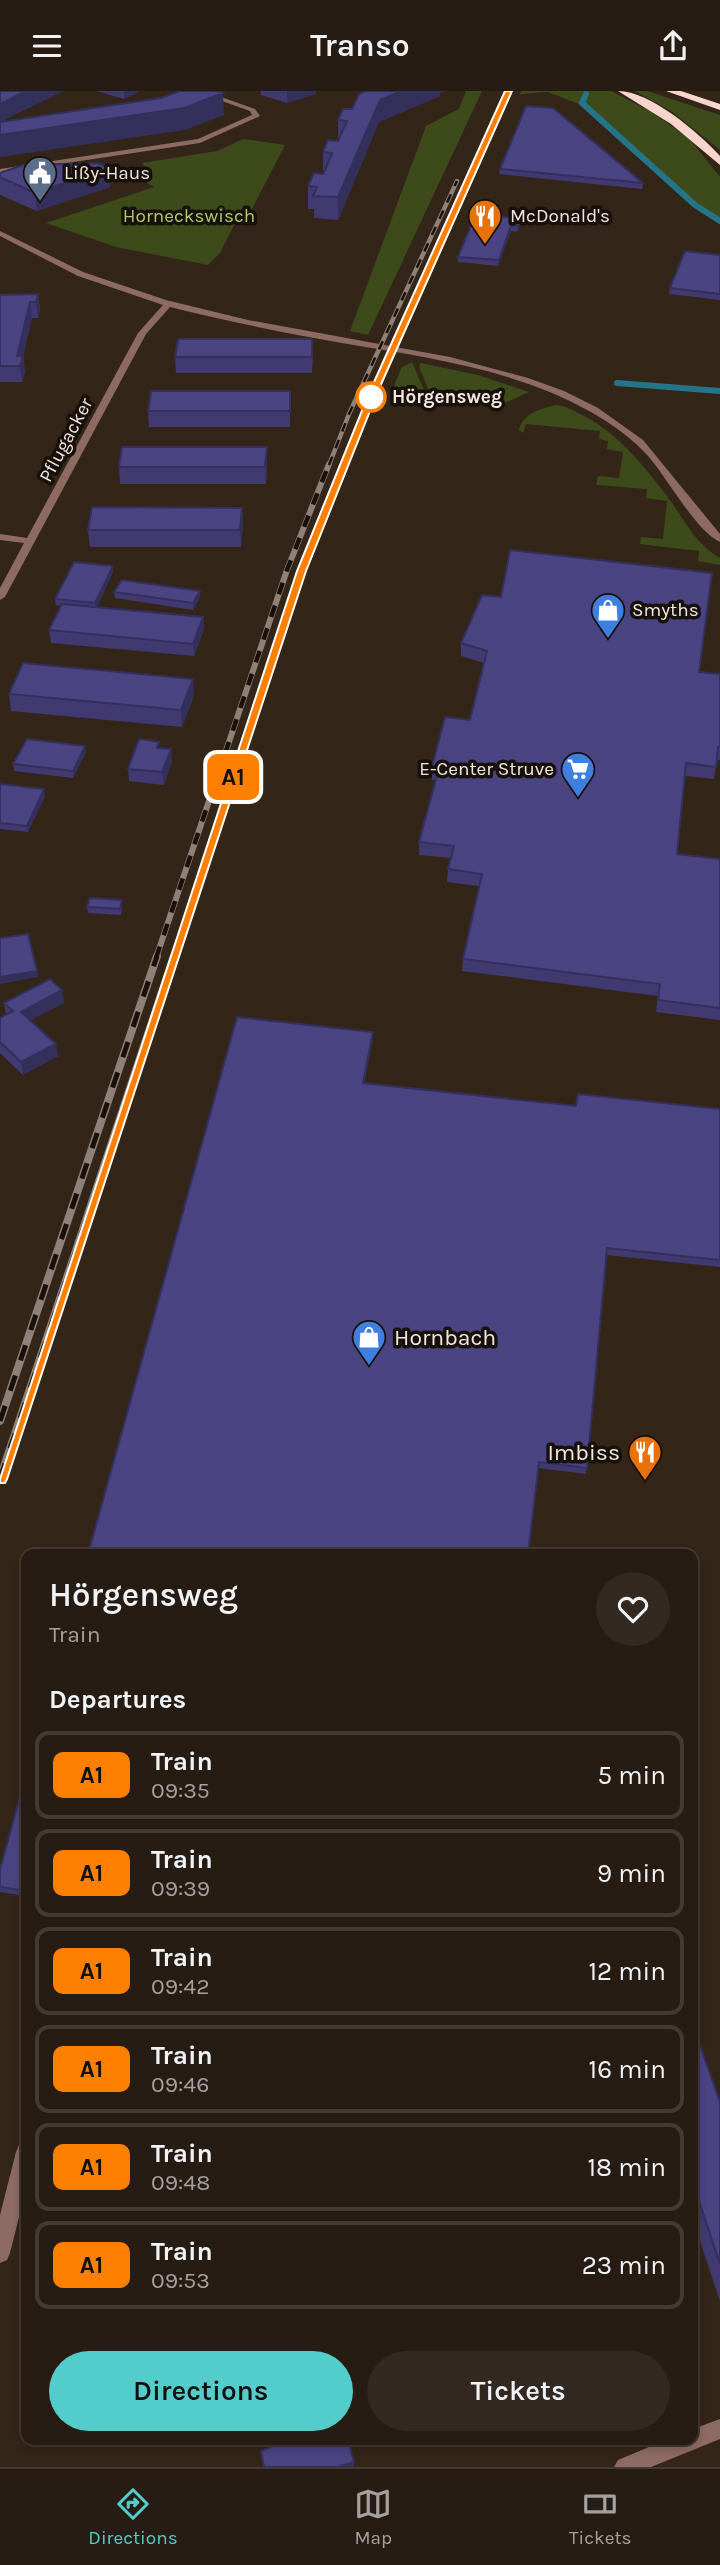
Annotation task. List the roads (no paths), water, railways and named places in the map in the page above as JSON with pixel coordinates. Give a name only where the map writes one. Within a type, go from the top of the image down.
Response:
[{"type":"highway","points":[[623,91],[678,124],[720,162]]},
{"type":"highway","points":[[671,91],[720,107]]},
{"type":"highway","points":[[709,91],[720,95]]},
{"type":"street","points":[[0,171],[200,141],[257,116],[253,110],[197,91]]},
{"type":"street","points":[[0,233],[68,269],[123,292],[168,304],[443,359],[514,377],[556,392],[628,432],[647,452],[702,523],[720,539]]},
{"type":"street","name":"Pflugacker","points":[[0,597],[142,333],[168,304]]},
{"type":"street","points":[[0,537],[31,541]]},
{"type":"street","points":[[0,2253],[21,2171]]},
{"type":"street","points":[[698,2437],[720,2428]]},
{"type":"street","points":[[625,2467],[679,2445]]},
{"type":"waterway","points":[[586,94],[582,103],[695,205],[720,221]]},
{"type":"waterway","points":[[617,383],[720,391]]},
{"type":"railway","points":[[344,465],[374,391],[509,91]]},
{"type":"railway","points":[[329,465],[349,414],[457,181]]},
{"type":"railway","points":[[156,958],[287,570],[329,464]]},
{"type":"railway","points":[[173,958],[303,568],[345,464]]},
{"type":"railway","points":[[0,1421],[157,956]]},
{"type":"railway","points":[[0,1479],[174,956]]},
{"type":"train","name":"A1","points":[[0,1479],[302,571],[374,391],[509,91]]},
{"type":"place","name":"Lißy-Haus","points":[[40,203]]},
{"type":"place","name":"McDonald's","points":[[485,246]]},
{"type":"place","name":"Hörgensweg","points":[[371,397]]},
{"type":"place","name":"Smyths","points":[[608,640]]},
{"type":"place","name":"E-Center Struve","points":[[578,799]]},
{"type":"place","name":"Hornbach","points":[[369,1367]]},
{"type":"place","name":"Imbiss","points":[[645,1482]]},
{"type":"park label","name":"Horneckswisch","points":[[189,216]]}]
